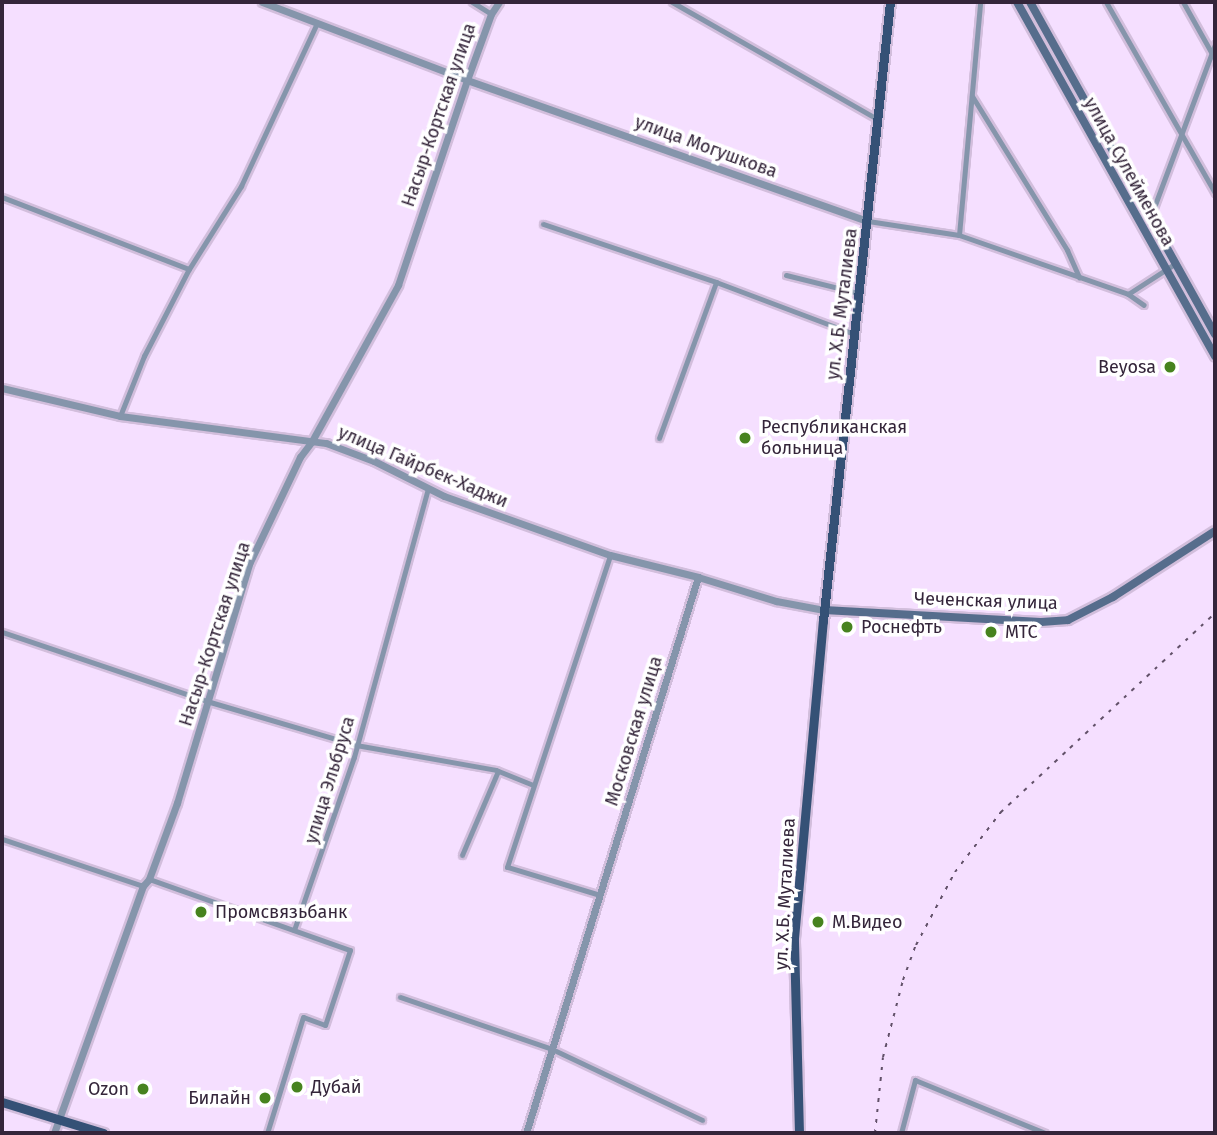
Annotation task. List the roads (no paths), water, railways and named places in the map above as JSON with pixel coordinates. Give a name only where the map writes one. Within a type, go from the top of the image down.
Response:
[{"type":"main road","name":"ул. Х.Б. Муталиева","points":[[799,1133],[794,938],[824,610],[890,2]]},
{"type":"main road","name":"улица Сулейменова","points":[[1017,2],[1215,357]]},
{"type":"main road","name":"улица Сулейменова","points":[[1030,2],[1215,334]]},
{"type":"main road","name":"Чеченская улица","points":[[824,610],[1035,622],[1068,620],[1113,597],[1212,533]]},
{"type":"main road","points":[[2,1102],[103,1133]]},
{"type":"street","name":"улица Могушкова","points":[[262,2],[316,25],[467,80],[868,221],[959,234],[1128,294],[1144,305]]},
{"type":"street","points":[[472,2],[491,14]]},
{"type":"street","name":"Насыр-Кортская улица","points":[[54,1133],[143,886],[149,879],[210,702],[249,564],[300,457],[312,441],[398,285],[467,80],[491,14],[499,2]]},
{"type":"street","points":[[672,2],[877,119]]},
{"type":"street","points":[[959,234],[980,2]]},
{"type":"street","points":[[1107,2],[1215,194]]},
{"type":"street","points":[[1183,2],[1213,56]]},
{"type":"street","points":[[120,416],[144,356],[189,269],[241,186],[316,25]]},
{"type":"street","points":[[1150,218],[1180,134],[1213,56],[1215,44]]},
{"type":"street","points":[[971,95],[1067,250],[1079,277]]},
{"type":"street","points":[[2,197],[189,269]]},
{"type":"street","points":[[543,224],[716,282],[854,334]]},
{"type":"street","points":[[1128,294],[1176,263]]},
{"type":"street","points":[[786,275],[858,293]]},
{"type":"street","points":[[659,439],[716,282]]},
{"type":"street","name":"улица Гайрбек-Хаджи","points":[[2,388],[120,416],[312,441],[374,461],[428,489],[502,518],[610,555],[698,577],[776,601],[824,610]]},
{"type":"street","name":"улица Эльбруса","points":[[294,930],[317,869],[356,745],[428,489]]},
{"type":"street","points":[[600,895],[507,867],[610,555]]},
{"type":"street","name":"Московская улица","points":[[526,1133],[698,577]]},
{"type":"street","points":[[2,632],[210,702],[356,745],[498,771],[533,785]]},
{"type":"street","points":[[462,855],[498,771]]},
{"type":"street","points":[[2,839],[143,886]]},
{"type":"street","points":[[149,879],[350,950],[325,1025],[303,1017],[267,1133]]},
{"type":"street","points":[[400,997],[552,1049],[702,1120]]},
{"type":"street","points":[[901,1133],[915,1080],[1030,1124],[1045,1133]]},
{"type":"railway","points":[[875,1133],[883,1057],[903,980],[916,945],[955,872],[1001,812],[1215,613]]},
{"type":"place","name":"Beyosa","points":[[1170,367]]},
{"type":"place","name":"Республиканская больница","points":[[745,438]]},
{"type":"place","name":"Роснефть","points":[[847,627]]},
{"type":"place","name":"МТС","points":[[991,632]]},
{"type":"place","name":"Промсвязьбанк","points":[[201,912]]},
{"type":"place","name":"М.Видео","points":[[818,922]]},
{"type":"place","name":"Дубай","points":[[297,1087]]},
{"type":"place","name":"Ozon","points":[[143,1089]]},
{"type":"place","name":"Билайн","points":[[265,1098]]}]
